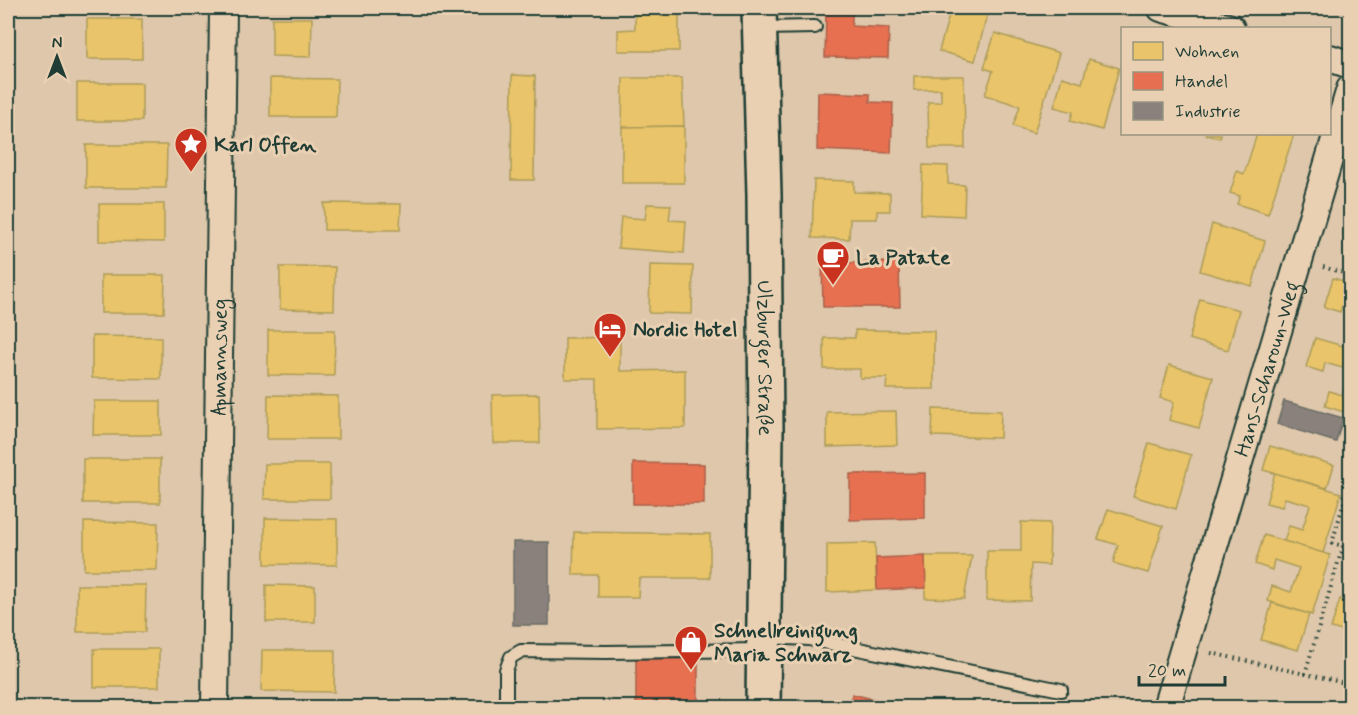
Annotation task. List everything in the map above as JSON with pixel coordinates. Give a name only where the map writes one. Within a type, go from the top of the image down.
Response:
[{"type":"main road","name":"Ulzburger Straße","points":[[759,18],[766,431],[763,708]]},
{"type":"street","name":"Apmannsweg","points":[[215,708],[223,8]]},
{"type":"street","points":[[1161,8],[1228,27]]},
{"type":"street","points":[[1331,59],[1350,64]]},
{"type":"street","name":"Hans-Scharoun-Weg","points":[[1166,708],[1350,89]]},
{"type":"lane","points":[[759,18],[815,27]]},
{"type":"lane","points":[[506,708],[506,670],[511,657],[521,651],[617,652],[765,644],[809,639],[1060,690]]},
{"type":"path","points":[[1305,674],[1343,546],[1332,543],[1350,482]]},
{"type":"path","points":[[1184,647],[1350,684]]},
{"type":"building: Wohnen","points":[[635,8],[679,8],[679,51],[618,51],[618,30],[635,29]]},
{"type":"building: Wohnen","points":[[951,8],[989,8],[975,61],[939,51]]},
{"type":"building: Wohnen","points":[[272,18],[312,18],[311,57],[272,56]]},
{"type":"building: Wohnen","points":[[87,19],[142,19],[142,59],[87,59]]},
{"type":"building: Wohnen","points":[[995,33],[1059,53],[1034,133],[1013,126],[1020,106],[985,95],[993,71],[984,68]]},
{"type":"building: Wohnen","points":[[1089,59],[1119,68],[1102,130],[1070,121],[1073,112],[1054,107],[1062,77],[1082,83]]},
{"type":"building: Wohnen","points":[[512,75],[535,76],[534,180],[511,180]]},
{"type":"building: Wohnen","points":[[914,76],[964,76],[965,148],[929,148],[928,102],[941,102],[941,89],[914,90]]},
{"type":"building: Wohnen","points":[[270,78],[337,79],[336,117],[270,117]]},
{"type":"building: Wohnen","points":[[623,78],[682,78],[684,126],[622,127]]},
{"type":"building: Wohnen","points":[[77,83],[142,83],[142,121],[77,121]]},
{"type":"building: Wohnen","points":[[684,126],[684,183],[622,183],[622,127]]},
{"type":"building: Wohnen","points":[[1257,135],[1294,135],[1268,214],[1237,204],[1240,196],[1230,193],[1237,171],[1244,174]]},
{"type":"building: Wohnen","points":[[86,145],[167,145],[166,188],[86,188]]},
{"type":"building: Wohnen","points":[[923,165],[948,166],[948,184],[965,185],[964,216],[921,214]]},
{"type":"building: Wohnen","points":[[814,180],[854,181],[854,192],[890,193],[890,211],[877,211],[877,219],[850,219],[849,239],[812,238]]},
{"type":"building: Wohnen","points":[[324,203],[401,204],[400,230],[324,230]]},
{"type":"building: Wohnen","points":[[99,204],[164,204],[164,242],[99,241]]},
{"type":"building: Wohnen","points":[[647,204],[671,205],[669,220],[686,221],[684,253],[618,248],[621,217],[645,219]]},
{"type":"building: Wohnen","points":[[1350,209],[1350,237],[1343,234]]},
{"type":"building: Wohnen","points":[[1212,224],[1265,241],[1252,286],[1200,271]]},
{"type":"building: Wohnen","points":[[650,265],[693,266],[692,314],[649,313]]},
{"type":"building: Wohnen","points":[[280,267],[335,267],[334,310],[280,309]]},
{"type":"building: Wohnen","points":[[101,275],[165,275],[164,313],[101,313]]},
{"type":"building: Wohnen","points":[[1333,278],[1350,283],[1350,305],[1343,303],[1340,312],[1324,307]]},
{"type":"building: Wohnen","points":[[1200,299],[1239,310],[1228,350],[1189,339]]},
{"type":"building: Wohnen","points":[[268,330],[335,330],[334,376],[268,375]]},
{"type":"building: Wohnen","points":[[855,330],[934,331],[934,389],[886,389],[887,378],[860,378],[860,369],[824,369],[824,338],[855,338]]},
{"type":"building: Wohnen","points":[[1347,331],[1350,332],[1350,348],[1343,346]]},
{"type":"building: Wohnen","points":[[92,336],[161,337],[161,379],[92,378]]},
{"type":"building: Wohnen","points":[[620,337],[620,371],[685,370],[685,428],[597,429],[597,379],[565,379],[565,338]]},
{"type":"building: Wohnen","points":[[1315,338],[1350,348],[1350,370],[1325,363],[1323,372],[1306,367]]},
{"type":"building: Wohnen","points":[[1169,365],[1213,377],[1199,428],[1169,420],[1174,402],[1160,398]]},
{"type":"building: Wohnen","points":[[1350,370],[1350,414],[1325,406],[1329,391],[1342,395]]},
{"type":"building: Wohnen","points":[[539,394],[540,443],[493,443],[492,395]]},
{"type":"building: Wohnen","points":[[268,395],[338,396],[338,439],[267,439]]},
{"type":"building: Wohnen","points":[[94,401],[161,401],[161,435],[93,435]]},
{"type":"building: Wohnen","points":[[933,409],[1001,411],[1000,438],[932,436]]},
{"type":"building: Wohnen","points":[[896,411],[897,445],[827,447],[827,412]]},
{"type":"building: Wohnen","points":[[1149,443],[1191,455],[1176,509],[1133,496]]},
{"type":"building: Wohnen","points":[[1270,446],[1334,465],[1327,488],[1263,470]]},
{"type":"building: Wohnen","points":[[83,459],[160,459],[160,503],[83,503]]},
{"type":"building: Wohnen","points":[[265,464],[330,464],[330,499],[264,499]]},
{"type":"building: Wohnen","points":[[1275,473],[1341,493],[1323,553],[1284,541],[1289,526],[1302,530],[1310,505],[1285,498],[1282,507],[1266,503]]},
{"type":"building: Wohnen","points":[[1108,509],[1163,526],[1148,573],[1113,563],[1118,545],[1098,539]]},
{"type":"building: Wohnen","points":[[265,518],[337,519],[337,565],[265,564]]},
{"type":"building: Wohnen","points":[[84,522],[158,523],[157,570],[84,570]]},
{"type":"building: Wohnen","points":[[1021,522],[1050,523],[1049,565],[1031,564],[1030,601],[987,600],[987,551],[1021,551]]},
{"type":"building: Wohnen","points":[[574,532],[710,534],[710,578],[639,578],[638,597],[598,597],[598,575],[573,575]]},
{"type":"building: Wohnen","points":[[1264,535],[1330,555],[1312,615],[1268,601],[1272,586],[1291,592],[1299,568],[1274,560],[1272,570],[1255,564]]},
{"type":"building: Wohnen","points":[[875,543],[877,590],[827,592],[827,544]]},
{"type":"building: Wohnen","points":[[925,556],[972,556],[964,599],[925,598]]},
{"type":"building: Wohnen","points":[[77,585],[146,585],[145,632],[77,632]]},
{"type":"building: Wohnen","points":[[266,585],[315,586],[315,622],[266,622]]},
{"type":"building: Wohnen","points":[[1340,599],[1350,602],[1350,633],[1331,628]]},
{"type":"building: Wohnen","points":[[1272,603],[1309,614],[1298,650],[1261,640]]},
{"type":"building: Wohnen","points":[[94,649],[159,649],[159,687],[94,687]]},
{"type":"building: Wohnen","points":[[262,650],[335,650],[334,692],[261,691]]},
{"type":"building: Handel","points":[[826,10],[852,10],[852,26],[889,28],[888,58],[825,57]]},
{"type":"building: Handel","points":[[818,92],[870,94],[870,102],[893,103],[891,153],[817,150]]},
{"type":"building: Handel","points":[[899,262],[900,307],[823,307],[822,263]]},
{"type":"building: Handel","points":[[633,463],[704,464],[704,504],[633,504]]},
{"type":"building: Handel","points":[[925,473],[925,518],[850,520],[850,474]]},
{"type":"building: Handel","points":[[925,556],[926,588],[877,590],[876,558]]},
{"type":"building: Handel","points":[[636,659],[698,659],[698,706],[706,708],[636,708]]},
{"type":"building: Handel","points":[[852,694],[911,708],[849,708]]},
{"type":"building: Industrie","points":[[1284,401],[1343,418],[1336,442],[1277,424]]},
{"type":"building: Industrie","points":[[513,542],[549,542],[549,625],[513,625]]},
{"type":"place","name":"Karl Offen","points":[[191,173]]},
{"type":"place","name":"La Patate","points":[[833,286]]},
{"type":"place","name":"Nordic Hotel","points":[[610,358]]},
{"type":"place","name":"Schnellreinigung Maria Schwarz","points":[[691,671]]}]
